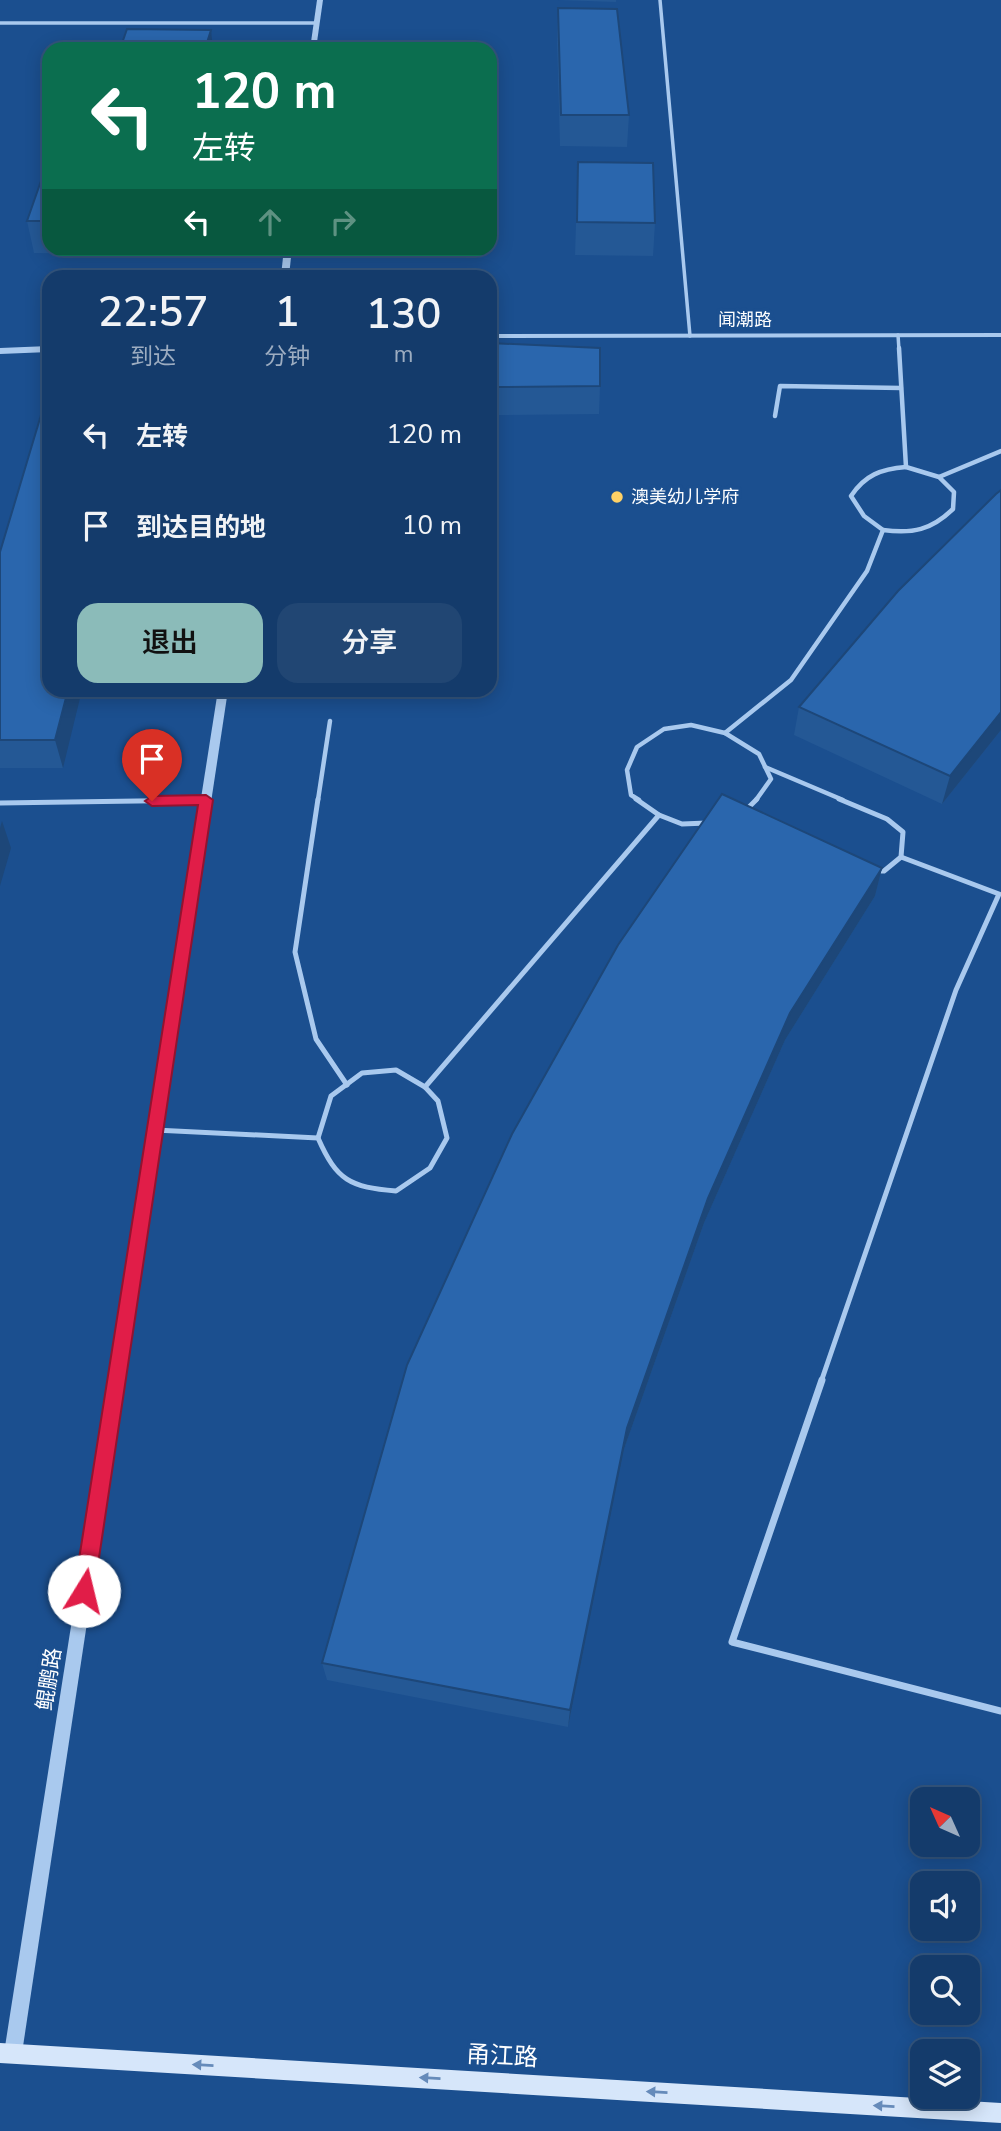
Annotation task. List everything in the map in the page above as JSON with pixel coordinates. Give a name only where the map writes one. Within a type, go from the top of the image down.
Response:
[{"type":"main road","name":"甬江路","points":[[6,2053],[1001,2113]]},
{"type":"street","points":[[314,42],[320,0]]},
{"type":"street","name":"闻潮路","points":[[497,336],[1001,335]]},
{"type":"street","points":[[0,351],[42,349]]},
{"type":"street","name":"鲲鹏路","points":[[6,2053],[222,697]]},
{"type":"lane","points":[[660,0],[690,336]]},
{"type":"lane","points":[[0,23],[316,23]]},
{"type":"lane","points":[[898,335],[906,467]]},
{"type":"lane","points":[[775,416],[780,386],[901,388]]},
{"type":"lane","points":[[939,477],[1001,451]]},
{"type":"lane","points":[[906,467],[939,477],[954,492],[953,509],[933,529],[909,533],[883,530],[864,516],[851,495],[859,481],[882,469],[906,467]]},
{"type":"lane","points":[[725,733],[791,680],[867,571],[883,530]]},
{"type":"lane","points":[[330,721],[295,952],[316,1039],[347,1085]]},
{"type":"lane","points":[[718,822],[682,824],[659,815],[631,795],[627,770],[637,747],[663,729],[691,725],[725,733],[759,754],[771,779],[751,808],[743,812]]},
{"type":"lane","points":[[765,767],[887,819],[903,832],[901,857],[884,871],[873,871]]},
{"type":"lane","points":[[0,803],[206,800]]},
{"type":"lane","points":[[425,1087],[659,815]]},
{"type":"lane","points":[[901,857],[999,894],[956,990],[732,1642],[1001,1711]]},
{"type":"lane","points":[[396,1070],[425,1087],[438,1101],[447,1138],[430,1168],[396,1191],[356,1188],[330,1168],[318,1138],[331,1097],[362,1073],[396,1070]]},
{"type":"lane","points":[[155,1130],[318,1138]]},
{"type":"building","points":[[558,8],[617,9],[629,115],[561,115]]},
{"type":"building","points":[[127,29],[211,30],[207,42],[122,42]]},
{"type":"building","points":[[578,162],[653,163],[655,223],[577,222]]},
{"type":"building","points":[[42,178],[42,221],[27,221]]},
{"type":"building","points":[[497,343],[600,348],[600,386],[497,388]]},
{"type":"building","points":[[42,412],[42,697],[66,697],[55,740],[0,740],[0,552]]},
{"type":"building","points":[[1001,490],[1001,712],[950,776],[799,707],[898,591]]},
{"type":"building","points":[[722,794],[882,868],[790,1013],[708,1198],[627,1428],[570,1710],[322,1663],[407,1365],[512,1134],[618,945]]},
{"type":"place","name":"澳美幼儿学府","points":[[617,497]]},
{"type":"route","points":[[84,1591],[206,800],[152,801]]}]
